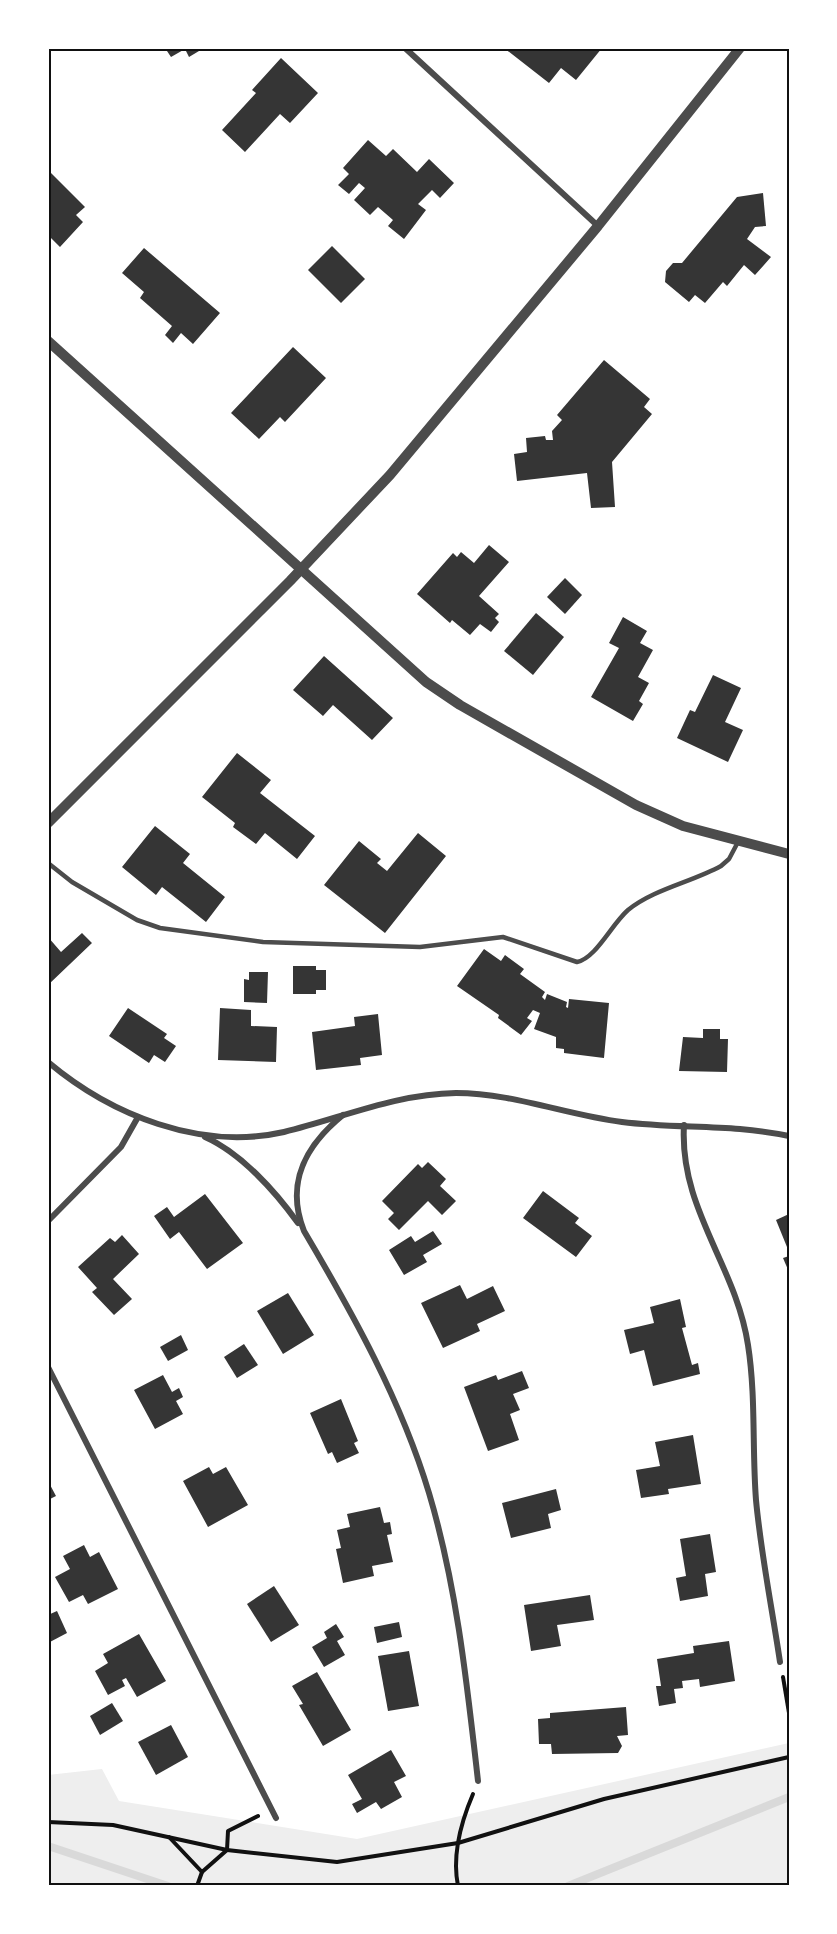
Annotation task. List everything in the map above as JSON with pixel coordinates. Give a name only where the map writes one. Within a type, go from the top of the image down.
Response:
[{"type":"street","points":[[405,48],[598,226]]},
{"type":"street","points":[[48,823],[301,570],[390,475],[598,226],[740,48]]},
{"type":"street","points":[[48,341],[411,670],[460,705],[636,805],[683,826],[789,854]]},
{"type":"street","points":[[48,1062],[88,1092],[138,1117],[190,1132],[222,1145],[287,1208],[304,1231],[373,1355],[409,1437],[429,1492],[456,1615],[478,1781]]},
{"type":"street","points":[[190,1132],[228,1136],[272,1134],[397,1099],[460,1093],[619,1122],[736,1128],[789,1136]]},
{"type":"street","points":[[304,1231],[296,1210],[296,1191],[302,1168],[321,1134],[345,1113]]},
{"type":"street","points":[[48,1221],[121,1148],[138,1117]]},
{"type":"street","points":[[684,1125],[684,1160],[690,1191],[733,1290],[748,1346],[758,1521],[780,1662]]},
{"type":"street","points":[[48,1367],[276,1818]]},
{"type":"lane","points":[[48,863],[72,882],[137,920],[160,928],[263,942],[420,947],[503,937],[570,961],[583,961],[596,951],[610,927],[631,908],[721,866],[729,859],[738,842]]},
{"type":"path","points":[[780,1662],[789,1713]]},
{"type":"path","points":[[48,1822],[113,1825],[227,1850],[337,1862],[458,1843],[604,1799],[789,1757]]},
{"type":"path","points":[[458,1886],[454,1868],[458,1843],[466,1810],[478,1781]]},
{"type":"path","points":[[197,1886],[202,1872],[227,1850],[228,1831],[272,1809]]},
{"type":"path","points":[[168,1836],[202,1872]]},
{"type":"shaded area","points":[[789,1743],[789,1886],[48,1886],[48,1775],[102,1769],[119,1801],[357,1839]]},
{"type":"building","points":[[165,48],[204,48],[189,57],[185,49],[171,57]]},
{"type":"building","points":[[504,48],[602,48],[576,80],[561,68],[549,83]]},
{"type":"building","points":[[281,58],[318,93],[290,123],[280,114],[245,152],[222,130],[256,93],[252,90]]},
{"type":"building","points":[[368,140],[386,156],[393,149],[417,172],[429,159],[454,183],[440,198],[432,190],[418,204],[426,210],[404,239],[388,226],[393,220],[378,207],[370,215],[354,200],[365,188],[359,183],[349,194],[338,185],[349,174],[343,168]]},
{"type":"building","points":[[48,170],[85,207],[76,215],[83,222],[60,247],[48,235]]},
{"type":"building","points":[[763,193],[766,226],[755,227],[747,239],[771,257],[755,275],[744,265],[727,286],[723,282],[705,303],[695,295],[689,302],[665,282],[666,271],[673,263],[682,263],[737,197]]},
{"type":"building","points":[[332,246],[365,279],[341,303],[308,270]]},
{"type":"building","points":[[144,248],[220,313],[193,344],[181,333],[173,343],[165,335],[172,326],[140,298],[144,292],[122,273]]},
{"type":"building","points":[[293,347],[326,378],[285,422],[280,417],[259,439],[231,413]]},
{"type":"building","points":[[604,360],[650,399],[644,407],[652,414],[612,462],[615,507],[591,508],[587,473],[517,481],[514,454],[527,452],[526,438],[545,436],[546,440],[553,440],[552,431],[562,420],[557,415]]},
{"type":"building","points":[[489,545],[509,562],[479,596],[499,614],[495,618],[499,622],[491,632],[480,624],[470,635],[452,620],[450,623],[417,594],[453,553],[457,557],[461,552],[474,563]]},
{"type":"building","points":[[565,578],[582,595],[565,614],[547,597]]},
{"type":"building","points":[[536,613],[564,637],[533,675],[504,651]]},
{"type":"building","points":[[623,617],[647,631],[640,643],[653,650],[638,677],[649,683],[639,701],[643,704],[633,721],[591,697],[619,648],[609,643]]},
{"type":"building","points":[[324,656],[393,718],[372,740],[333,705],[323,716],[293,690]]},
{"type":"building","points":[[713,675],[741,688],[725,722],[743,730],[728,762],[677,738],[690,710],[695,712]]},
{"type":"building","points":[[237,753],[271,780],[260,793],[315,836],[297,859],[265,833],[256,844],[233,827],[235,823],[202,797]]},
{"type":"building","points":[[155,826],[190,854],[183,863],[225,897],[206,922],[162,887],[156,895],[122,867]]},
{"type":"building","points":[[418,833],[446,856],[385,933],[324,885],[359,841],[381,859],[377,863],[387,871]]},
{"type":"building","points":[[82,933],[92,943],[48,985],[48,937],[61,952]]},
{"type":"building","points":[[484,949],[501,961],[505,955],[524,969],[520,974],[545,992],[542,997],[545,1000],[547,994],[567,1002],[566,1007],[568,1008],[569,999],[609,1003],[604,1058],[564,1053],[564,1049],[556,1048],[556,1037],[534,1029],[540,1013],[533,1010],[527,1018],[532,1021],[521,1035],[498,1018],[499,1015],[457,986]]},
{"type":"building","points":[[293,966],[316,966],[316,970],[326,970],[326,990],[316,990],[316,994],[293,994]]},
{"type":"building","points":[[249,972],[268,972],[267,1003],[244,1002],[244,979],[249,980]]},
{"type":"building","points":[[128,1008],[167,1034],[164,1038],[176,1046],[165,1062],[154,1055],[149,1063],[109,1036]]},
{"type":"building","points":[[220,1008],[251,1010],[251,1026],[277,1027],[276,1062],[218,1060]]},
{"type":"building","points":[[378,1014],[382,1055],[360,1058],[361,1065],[316,1070],[312,1032],[355,1026],[354,1017]]},
{"type":"building","points":[[703,1029],[720,1029],[720,1039],[728,1039],[727,1072],[679,1071],[683,1037],[703,1038]]},
{"type":"building","points":[[428,1162],[446,1179],[440,1186],[456,1201],[442,1215],[428,1201],[399,1230],[388,1219],[394,1213],[382,1201],[418,1164],[422,1168]]},
{"type":"building","points":[[543,1191],[579,1218],[575,1223],[592,1236],[576,1257],[523,1218]]},
{"type":"building","points":[[205,1194],[243,1243],[207,1269],[179,1232],[170,1239],[154,1216],[167,1207],[174,1217]]},
{"type":"building","points":[[789,1214],[789,1252],[776,1220]]},
{"type":"building","points":[[433,1231],[442,1244],[423,1255],[427,1262],[404,1275],[389,1250],[411,1236],[415,1242]]},
{"type":"building","points":[[122,1235],[139,1254],[113,1279],[132,1299],[114,1315],[92,1292],[97,1288],[78,1267],[110,1238],[115,1242]]},
{"type":"building","points":[[789,1256],[789,1272],[783,1258]]},
{"type":"building","points":[[460,1285],[467,1299],[493,1286],[505,1311],[477,1324],[480,1331],[443,1348],[421,1303]]},
{"type":"building","points":[[288,1293],[314,1335],[283,1354],[257,1311]]},
{"type":"building","points":[[680,1299],[686,1327],[682,1328],[692,1365],[698,1363],[700,1374],[653,1386],[644,1350],[630,1354],[624,1330],[654,1323],[650,1307]]},
{"type":"building","points":[[181,1335],[188,1350],[168,1361],[160,1347]]},
{"type":"building","points":[[244,1344],[258,1365],[237,1378],[224,1357]]},
{"type":"building","points":[[522,1371],[529,1388],[513,1394],[520,1410],[510,1414],[519,1440],[488,1451],[464,1387],[496,1375],[498,1380]]},
{"type":"building","points":[[163,1375],[172,1392],[179,1388],[183,1397],[176,1401],[183,1414],[155,1429],[134,1390]]},
{"type":"building","points":[[341,1399],[358,1441],[354,1443],[359,1453],[337,1463],[332,1452],[328,1454],[310,1413]]},
{"type":"building","points":[[693,1435],[701,1484],[668,1489],[669,1494],[641,1498],[636,1470],[660,1466],[655,1442]]},
{"type":"building","points":[[209,1467],[213,1474],[226,1467],[248,1505],[208,1527],[183,1481]]},
{"type":"building","points":[[48,1481],[56,1496],[48,1500]]},
{"type":"building","points":[[556,1489],[561,1510],[548,1514],[551,1528],[511,1538],[502,1503]]},
{"type":"building","points":[[380,1507],[384,1523],[390,1522],[392,1534],[387,1535],[393,1562],[372,1566],[374,1576],[343,1583],[336,1549],[341,1548],[337,1530],[350,1527],[347,1514]]},
{"type":"building","points":[[710,1534],[716,1572],[705,1574],[708,1596],[680,1601],[676,1578],[686,1576],[680,1539]]},
{"type":"building","points":[[84,1545],[90,1557],[99,1552],[118,1589],[88,1604],[83,1595],[69,1602],[55,1577],[70,1569],[63,1556]]},
{"type":"building","points":[[274,1586],[299,1625],[271,1642],[247,1604]]},
{"type":"building","points":[[590,1595],[594,1620],[557,1625],[561,1646],[531,1651],[524,1605]]},
{"type":"building","points":[[57,1611],[67,1633],[48,1643],[48,1615]]},
{"type":"building","points":[[399,1622],[402,1637],[377,1643],[374,1627]]},
{"type":"building","points":[[336,1624],[344,1637],[337,1641],[345,1655],[324,1667],[312,1647],[327,1638],[324,1632]]},
{"type":"building","points":[[139,1634],[166,1681],[137,1697],[126,1678],[122,1680],[125,1686],[108,1695],[95,1671],[108,1663],[103,1654]]},
{"type":"building","points":[[729,1641],[735,1681],[700,1687],[699,1679],[682,1681],[683,1688],[674,1689],[676,1703],[659,1706],[656,1686],[661,1686],[657,1659],[694,1653],[693,1646]]},
{"type":"building","points":[[409,1651],[419,1706],[388,1711],[378,1656]]},
{"type":"building","points":[[317,1672],[351,1730],[323,1746],[299,1705],[303,1704],[292,1686]]},
{"type":"building","points":[[112,1703],[123,1721],[100,1735],[90,1716]]},
{"type":"building","points":[[626,1707],[628,1735],[617,1736],[622,1746],[618,1753],[552,1754],[551,1744],[539,1744],[538,1719],[550,1718],[550,1713]]},
{"type":"building","points":[[171,1725],[188,1757],[156,1775],[138,1742]]},
{"type":"building","points":[[391,1750],[406,1776],[394,1782],[402,1797],[381,1809],[376,1802],[357,1813],[352,1804],[362,1799],[348,1775]]},
{"type":"waterway","points":[[568,1886],[789,1797]]},
{"type":"waterway","points":[[48,1846],[168,1886]]}]
